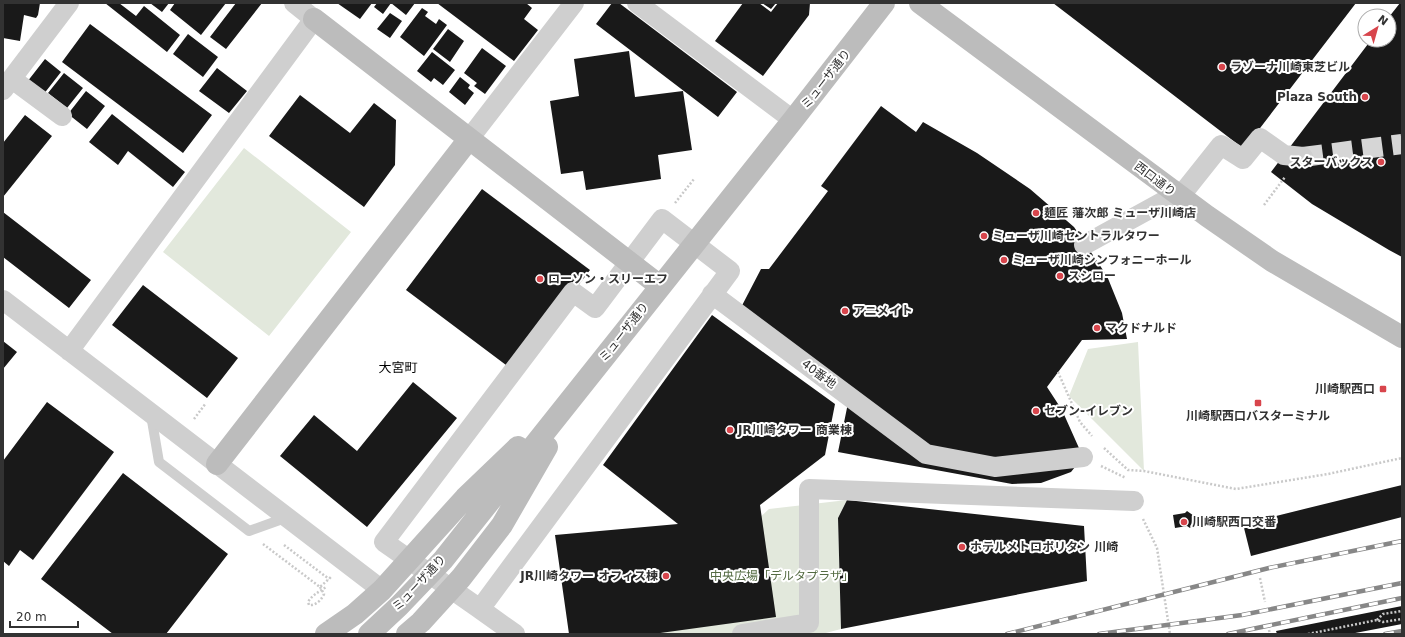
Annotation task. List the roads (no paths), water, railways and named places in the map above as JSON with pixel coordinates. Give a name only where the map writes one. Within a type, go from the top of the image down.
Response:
[{"type":"street","points":[[62,116],[7,84],[69,3]]},
{"type":"street","points":[[294,3],[660,286]]},
{"type":"street","points":[[217,464],[574,3]]},
{"type":"street","points":[[637,3],[793,120]]},
{"type":"street","name":"ミューザ通り","points":[[369,634],[399,606],[443,560],[793,120],[884,3]]},
{"type":"street","name":"西口通り","points":[[920,3],[1206,216],[1272,261],[1402,337]]},
{"type":"street","points":[[69,350],[314,19]]},
{"type":"street","points":[[1084,246],[1186,189],[1221,145],[1243,159],[1260,138],[1284,155],[1302,157]]},
{"type":"street","points":[[480,609],[730,271],[662,219],[595,308],[573,292],[384,542],[515,634]]},
{"type":"street","name":"40番地","points":[[712,294],[926,454],[995,467],[1083,457]]},
{"type":"street","points":[[3,300],[382,590]]},
{"type":"street","points":[[326,634],[355,614],[382,590],[465,498],[583,385]]},
{"type":"street","points":[[407,634],[421,622],[461,578],[502,525],[583,385]]},
{"type":"street","points":[[742,634],[809,622],[809,489],[1134,501]]},
{"type":"lane","points":[[151,413],[159,462],[249,531],[288,517]]},
{"type":"tunnel","points":[[1303,157],[1402,144]]},
{"type":"railway","points":[[1007,634],[1269,568],[1402,541]]},
{"type":"railway","points":[[1099,634],[1242,615],[1402,583]]},
{"type":"railway","points":[[1228,634],[1402,598]]},
{"type":"railway","points":[[1385,634],[1402,631]]},
{"type":"place","name":"ラゾーナ川崎東芝ビル","points":[[1222,67]]},
{"type":"place","name":"Plaza South","points":[[1365,97]]},
{"type":"place","name":"スターバックス","points":[[1381,162]]},
{"type":"place","name":"麺匠 藩次郎 ミューザ川崎店","points":[[1036,213]]},
{"type":"place","name":"ミューザ川崎セントラルタワー","points":[[984,236]]},
{"type":"place","name":"ミューザ川崎シンフォニーホール","points":[[1004,260]]},
{"type":"place","name":"スシロー","points":[[1060,276]]},
{"type":"place","name":"ローソン・スリーエフ","points":[[540,279]]},
{"type":"place","name":"アニメイト","points":[[845,311]]},
{"type":"place","name":"マクドナルド","points":[[1097,328]]},
{"type":"place","name":"川崎駅西口","points":[[1383,389]]},
{"type":"place","name":"川崎駅西口バスターミナル","points":[[1258,403]]},
{"type":"place","name":"セブン-イレブン","points":[[1036,411]]},
{"type":"place","name":"JR川崎タワー 商業棟","points":[[730,430]]},
{"type":"place","name":"川崎駅西口交番","points":[[1184,522]]},
{"type":"place","name":"ホテルメトロポリタン 川崎","points":[[962,547]]},
{"type":"place","name":"JR川崎タワー オフィス棟","points":[[666,576]]},
{"type":"district","name":"大宮町","points":[[398,367]]},
{"type":"park label","name":"中央広場「デルタプラザ」","points":[[782,576]]}]
